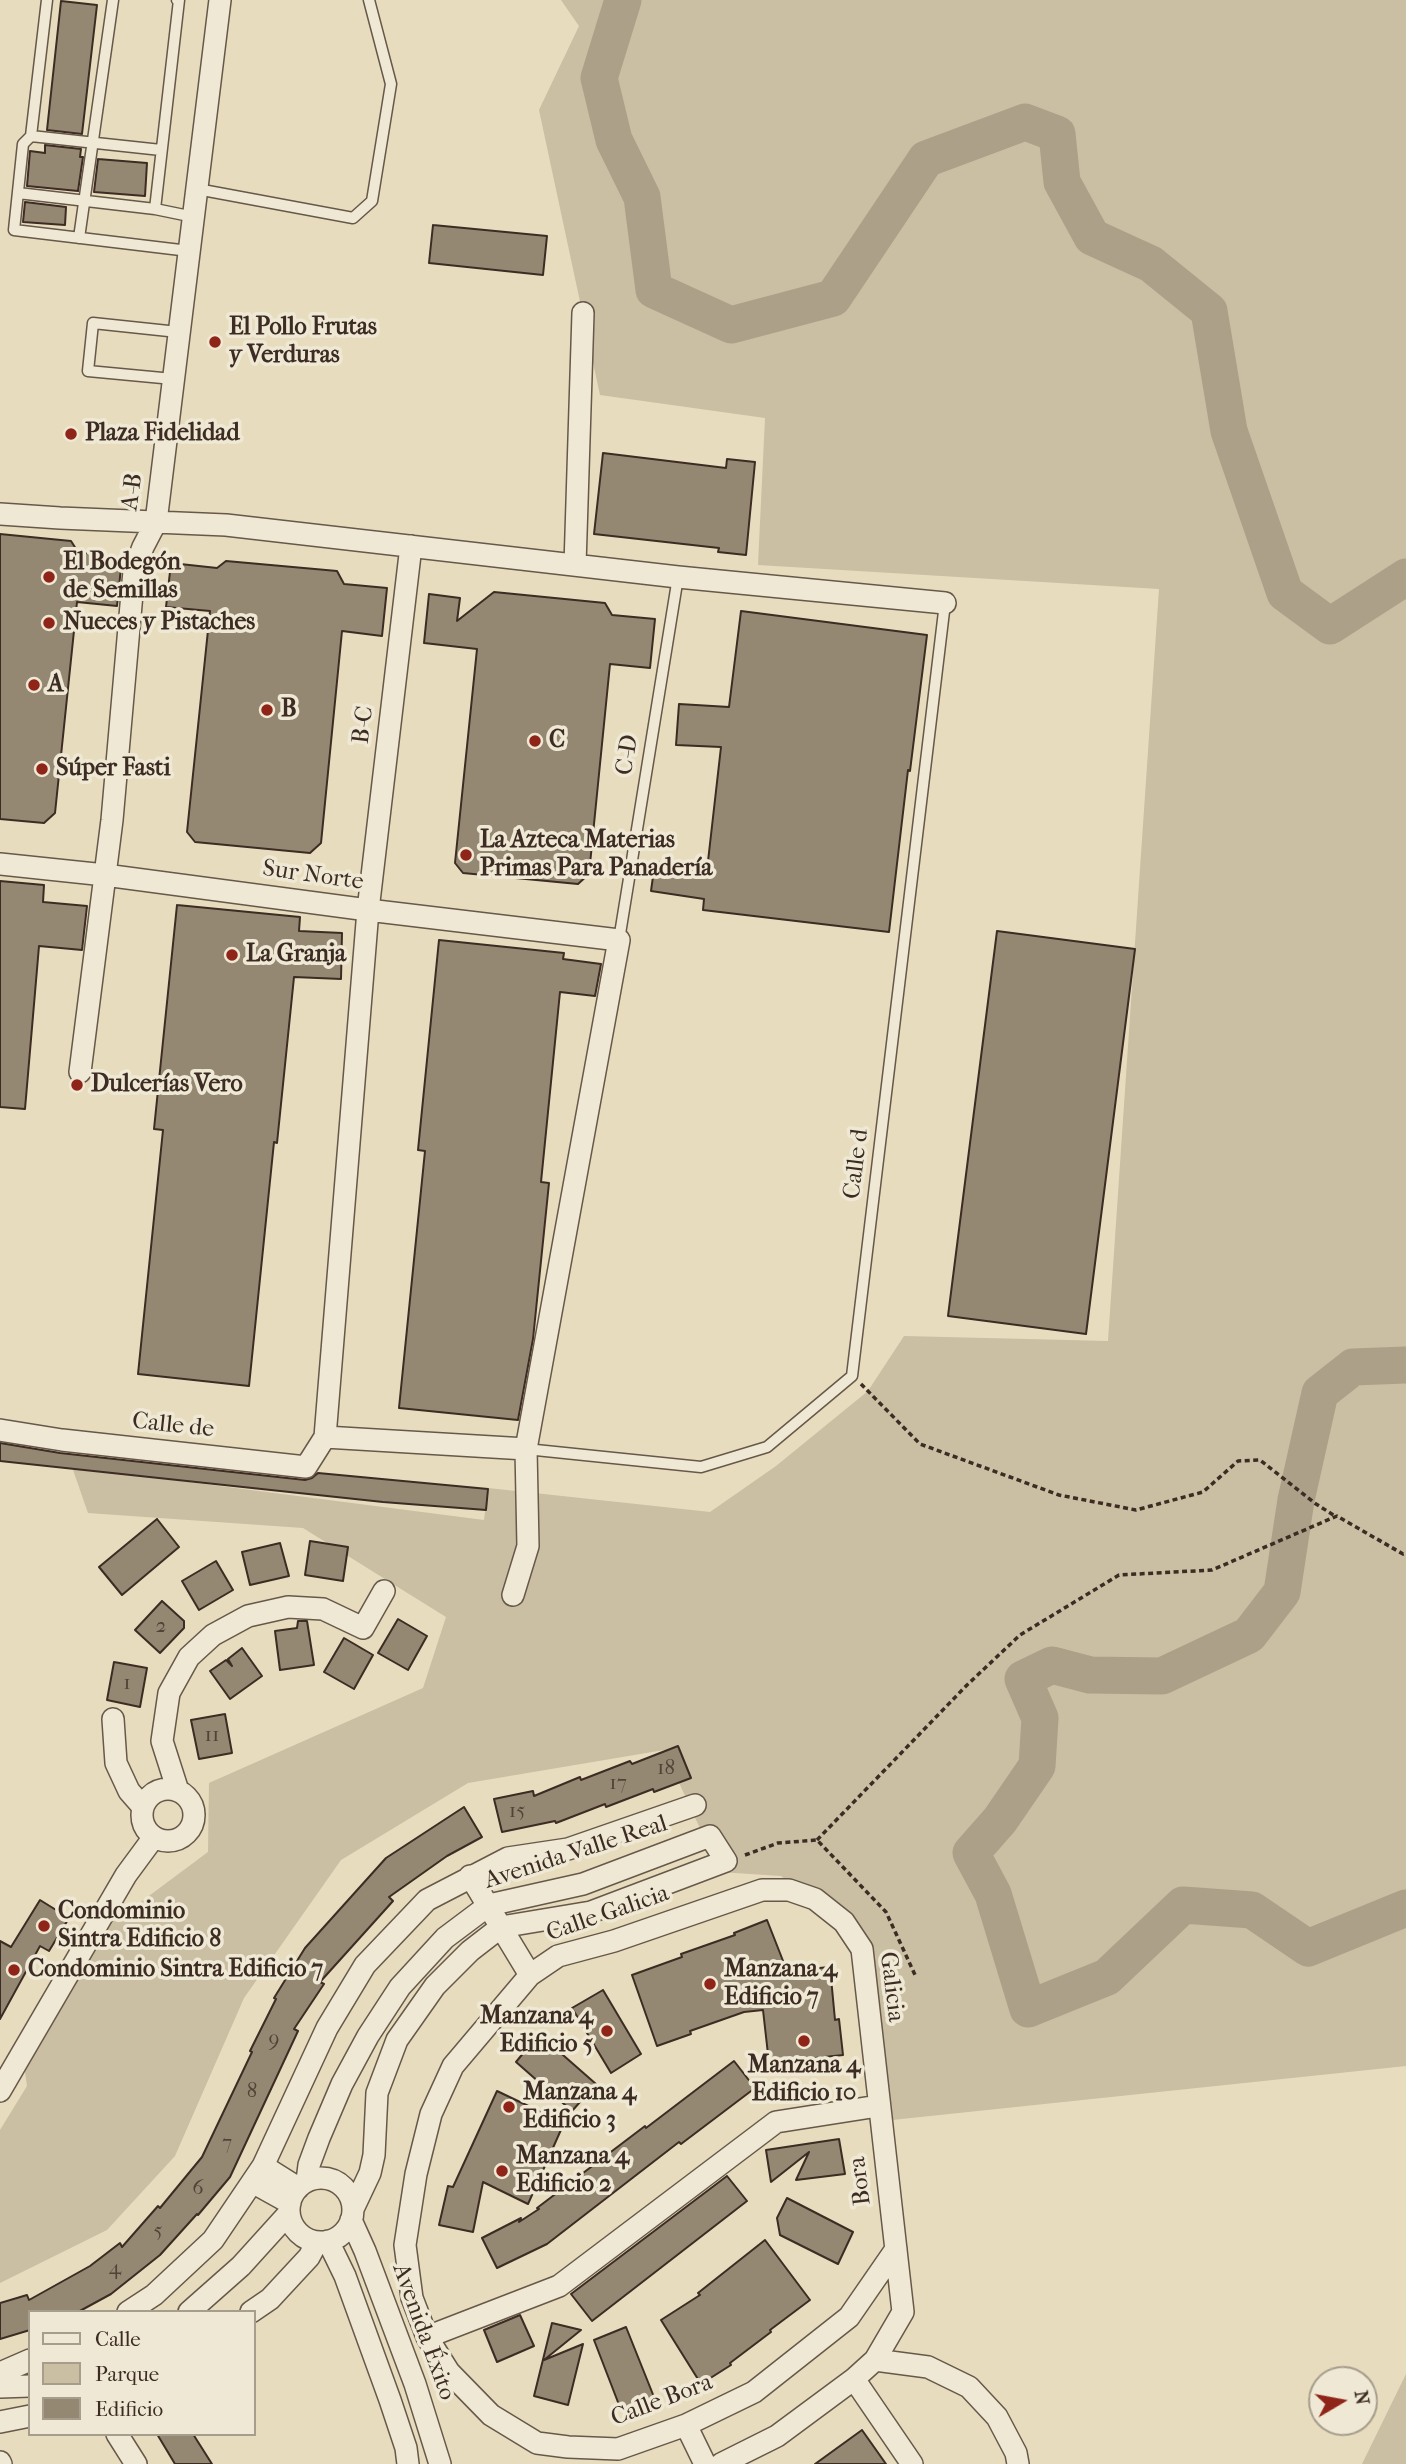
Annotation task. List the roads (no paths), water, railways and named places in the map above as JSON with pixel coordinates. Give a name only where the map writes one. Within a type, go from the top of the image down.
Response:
[{"type":"street","name":"A-B","points":[[80,1072],[113,811],[134,571],[156,522],[220,0]]},
{"type":"street","points":[[575,565],[583,313]]},
{"type":"street","points":[[0,514],[226,525],[678,577],[945,603]]},
{"type":"street","name":"B-C","points":[[325,1437],[368,910],[411,546]]},
{"type":"street","name":"Sur Norte","points":[[0,864],[619,940]]},
{"type":"street","points":[[513,1595],[528,1546],[526,1449],[619,940]]},
{"type":"street","name":"Calle de","points":[[0,1430],[62,1440],[306,1467],[325,1437]]},
{"type":"street","points":[[325,1437],[526,1449]]},
{"type":"street","points":[[178,1791],[161,1790],[147,1799],[143,1807],[143,1824],[153,1837],[170,1841],[178,1839],[191,1827],[193,1819],[190,1802],[178,1791],[162,1741],[169,1693],[189,1657],[213,1635],[247,1616],[288,1607],[323,1609],[363,1628],[384,1591]]},
{"type":"street","points":[[113,1719],[116,1763],[129,1791],[143,1807]]},
{"type":"street","points":[[131,2310],[154,2295],[213,2240],[258,2174],[327,2028],[365,1965],[427,1900],[508,1858],[568,1849],[695,1805]]},
{"type":"street","name":"Avenida Valle Real","points":[[191,2310],[240,2266],[296,2196],[342,2084],[368,2036],[394,1997],[445,1938],[489,1905],[583,1884],[710,1836],[726,1861],[591,1912],[501,1927],[470,1951],[435,1986],[397,2040],[377,2093],[374,2155],[370,2173],[352,2214]]},
{"type":"street","points":[[0,2091],[126,1875],[153,1837]]},
{"type":"street","points":[[470,1877],[530,1975]]},
{"type":"street","name":"Calle Galicia","points":[[427,2337],[412,2298],[405,2245],[416,2174],[431,2115],[453,2066],[530,1975],[558,1956],[614,1941],[762,1890],[789,1890],[815,1899],[844,1922]]},
{"type":"street","name":"Galicia","points":[[844,1922],[862,1949],[878,2106]]},
{"type":"street","points":[[427,2337],[559,2286],[776,2122],[878,2106]]},
{"type":"street","name":"Bora","points":[[721,2464],[777,2435],[854,2379],[875,2360],[903,2312],[878,2106]]},
{"type":"street","points":[[258,2174],[296,2196]]},
{"type":"street","points":[[254,2310],[270,2300],[323,2242],[338,2237],[346,2230],[352,2214],[345,2190],[337,2183],[317,2178],[296,2196],[292,2224],[298,2233],[307,2239],[323,2242],[345,2276],[406,2448],[408,2464]]},
{"type":"street","name":"Avenida Éxito","points":[[352,2214],[415,2384],[440,2464]]},
{"type":"street","name":"Calle Bora","points":[[427,2337],[449,2372],[491,2415],[537,2443],[618,2449],[687,2425],[754,2392],[849,2317],[896,2249]]},
{"type":"street","points":[[386,2306],[412,2298]]},
{"type":"street","points":[[875,2360],[928,2367],[969,2387],[997,2417],[1016,2453],[1018,2464]]},
{"type":"street","points":[[0,2373],[28,2361]]},
{"type":"street","points":[[415,2384],[449,2372]]},
{"type":"street","points":[[854,2379],[912,2464]]},
{"type":"street","points":[[0,2387],[28,2386]]},
{"type":"street","points":[[0,2422],[28,2416]]},
{"type":"street","points":[[687,2425],[705,2464]]},
{"type":"street","points":[[118,2436],[136,2464]]},
{"type":"lane","points":[[47,0],[31,136],[23,144],[14,230],[189,251]]},
{"type":"lane","points":[[79,238],[113,0]]},
{"type":"lane","points":[[155,209],[177,0]]},
{"type":"lane","points":[[197,189],[353,218],[372,201],[391,84],[369,0]]},
{"type":"lane","points":[[31,136],[161,150]]},
{"type":"lane","points":[[18,193],[194,216]]},
{"type":"lane","points":[[173,379],[88,371],[93,323],[178,332]]},
{"type":"lane","name":"C-D","points":[[619,940],[678,577]]},
{"type":"lane","name":"Calle d","points":[[526,1449],[701,1467],[767,1447],[852,1376],[945,603]]},
{"type":"waterway","points":[[623,0],[599,78],[614,140],[642,197],[654,290],[731,325],[833,298],[926,159],[1025,122],[1057,134],[1062,182],[1092,237],[1151,264],[1209,311],[1229,431],[1285,593],[1330,626],[1406,577]]},
{"type":"waterway","points":[[1406,1365],[1353,1367],[1320,1393],[1296,1500],[1282,1592],[1249,1635],[1162,1676],[1090,1675],[1052,1665],[1023,1679],[1040,1718],[1037,1766],[1000,1820],[971,1853],[993,1894],[1028,2009],[1107,1977],[1183,1905],[1252,1910],[1308,1948],[1406,1908]]},
{"type":"place","name":"El Pollo Frutas y Verduras","points":[[215,342]]},
{"type":"place","name":"Plaza Fidelidad","points":[[71,434]]},
{"type":"place","name":"El Bodegón de Semillas","points":[[49,577]]},
{"type":"place","name":"Nueces y Pistaches","points":[[49,623]]},
{"type":"place","name":"A","points":[[34,685]]},
{"type":"place","name":"B","points":[[267,710]]},
{"type":"place","name":"C","points":[[535,741]]},
{"type":"place","name":"Súper Fasti","points":[[42,769]]},
{"type":"place","name":"La Azteca Materias Primas Para Panadería","points":[[466,855]]},
{"type":"place","name":"La Granja","points":[[232,955]]},
{"type":"place","name":"Dulcerías Vero","points":[[77,1085]]},
{"type":"place","name":"Condominio Sintra Edificio 8","points":[[44,1926]]},
{"type":"place","name":"Condominio Sintra Edificio 7","points":[[14,1970]]},
{"type":"place","name":"Manzana 4 Edificio 7","points":[[710,1984]]},
{"type":"place","name":"Manzana 4 Edificio 5","points":[[607,2031]]},
{"type":"place","name":"Manzana 4 Edificio 10","points":[[804,2041]]},
{"type":"place","name":"Manzana 4 Edificio 3","points":[[509,2107]]},
{"type":"place","name":"Manzana 4 Edificio 2","points":[[502,2171]]}]
